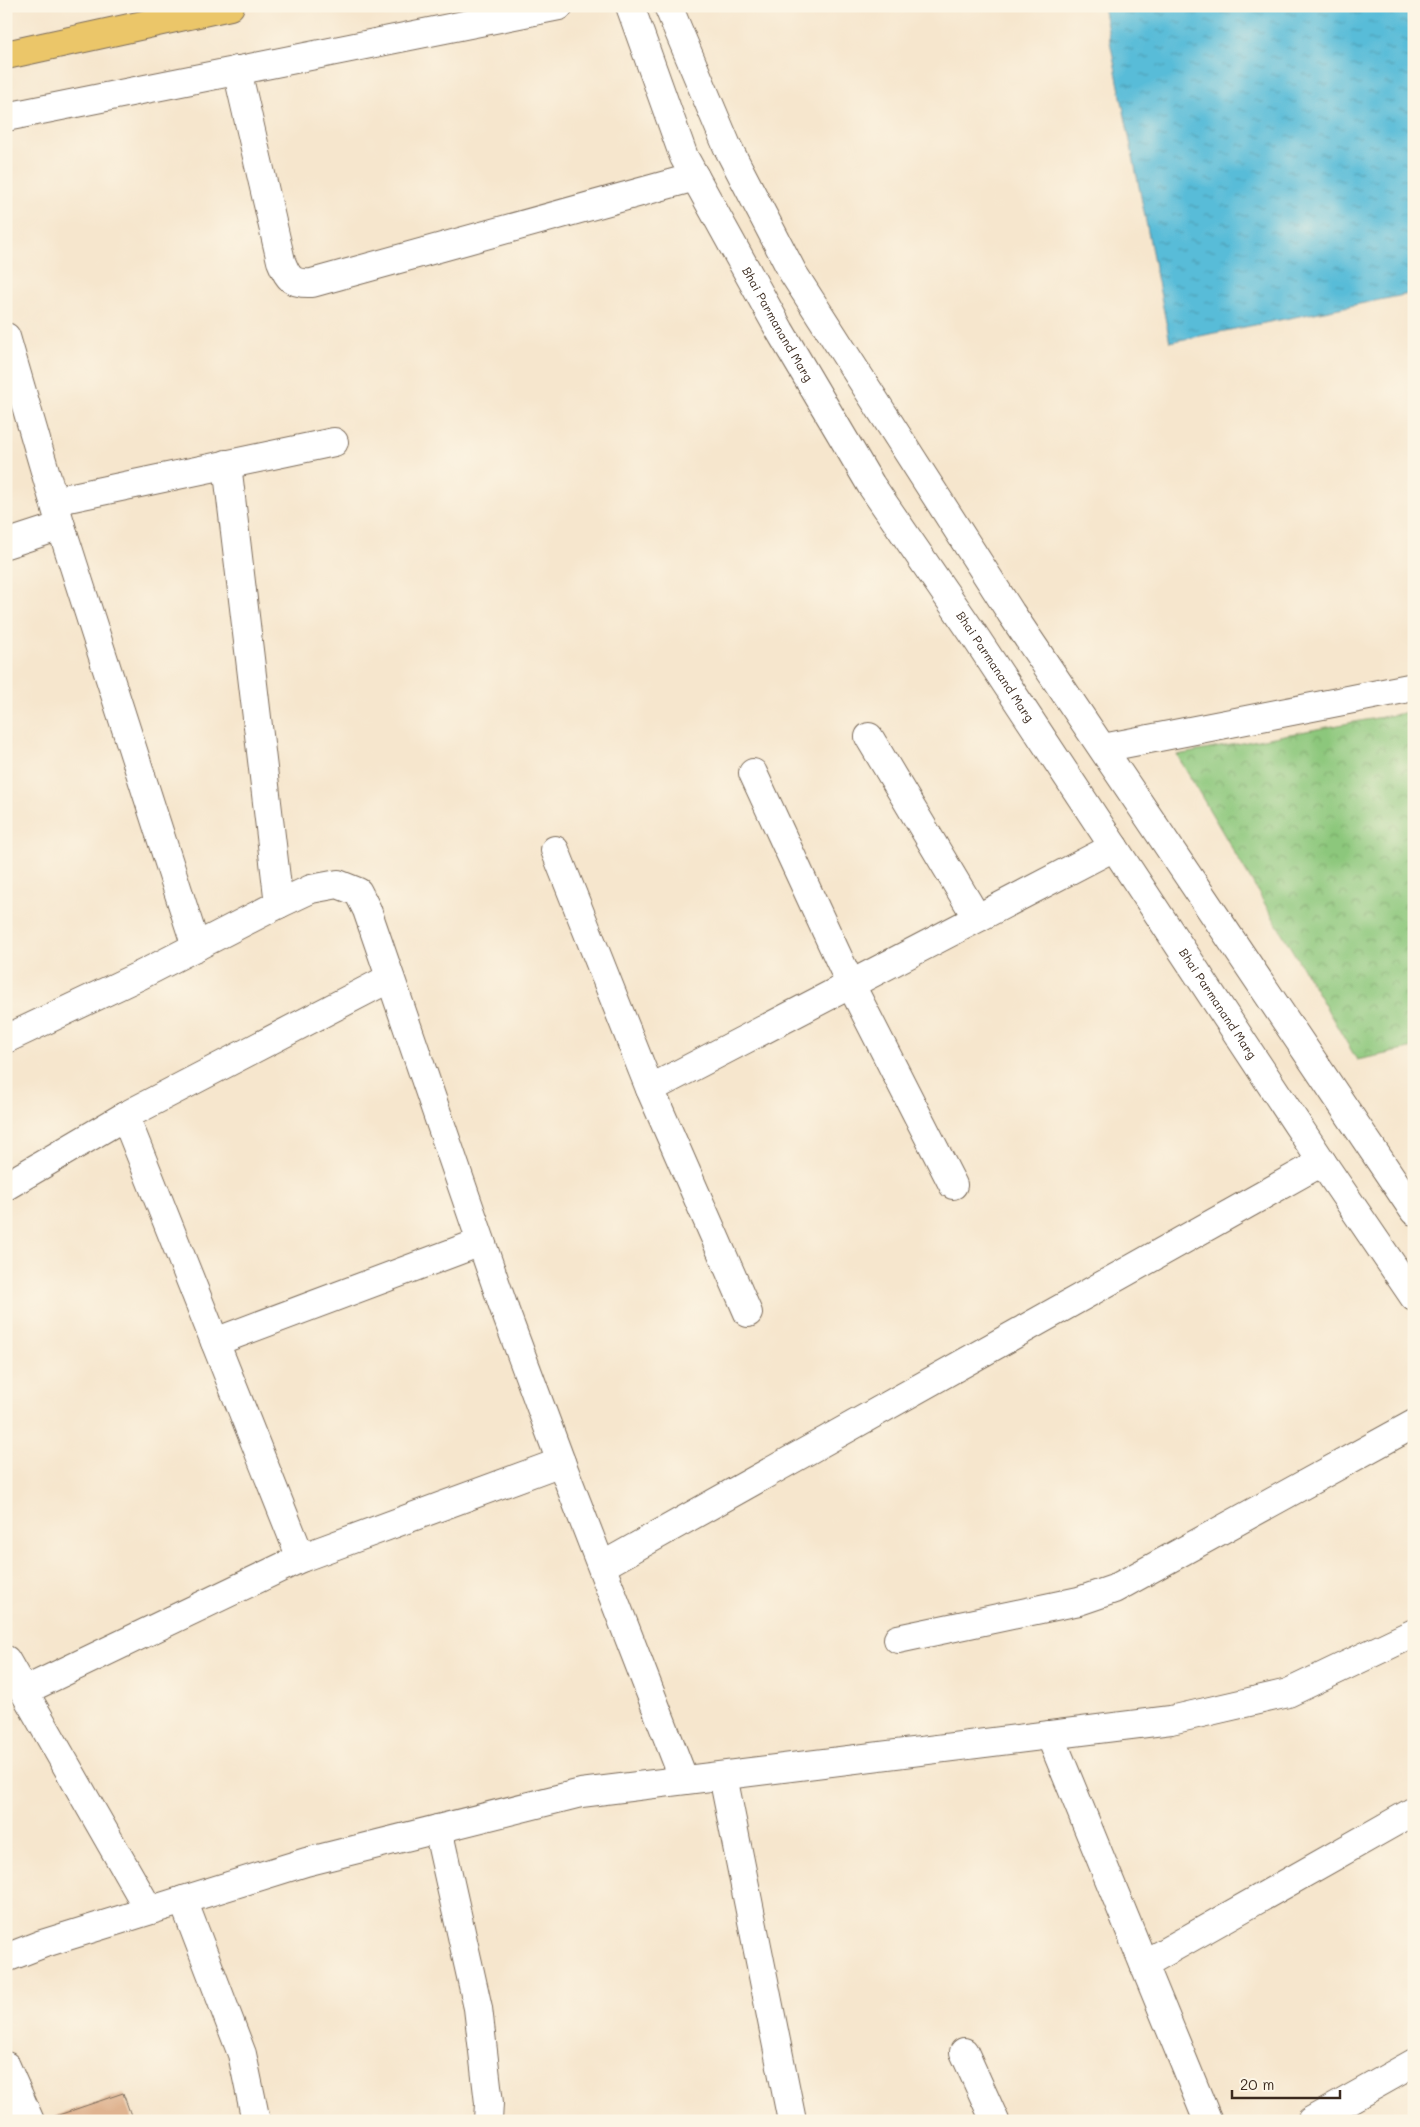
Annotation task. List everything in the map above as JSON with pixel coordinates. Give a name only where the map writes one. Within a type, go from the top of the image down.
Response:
[{"type":"main road","points":[[6,55],[230,6]]},
{"type":"street","points":[[6,117],[559,6]]},
{"type":"street","name":"Bhai Parmanand Marg","points":[[630,6],[684,157],[694,177],[780,330],[871,485],[972,632],[1322,1162],[1414,1297]]},
{"type":"street","points":[[668,6],[727,146],[793,273],[1011,614],[1414,1211]]},
{"type":"street","points":[[237,70],[281,261],[287,276],[299,284],[312,283],[694,177]]},
{"type":"street","points":[[6,337],[58,513],[196,947]]},
{"type":"street","points":[[6,544],[58,513],[227,464],[334,442]]},
{"type":"street","points":[[227,464],[279,904]]},
{"type":"street","points":[[1102,748],[1414,687]]},
{"type":"street","points":[[869,737],[977,918]]},
{"type":"street","points":[[753,773],[851,984],[952,1185]]},
{"type":"street","points":[[650,1089],[1114,847]]},
{"type":"street","points":[[555,850],[650,1089],[748,1313]]},
{"type":"street","points":[[9,1030],[141,975],[311,889],[338,884],[358,892],[367,910],[505,1311],[561,1462],[684,1780]]},
{"type":"street","points":[[6,1186],[125,1116],[390,978]]},
{"type":"street","points":[[125,1116],[301,1558]]},
{"type":"street","points":[[602,1566],[1322,1162]]},
{"type":"street","points":[[215,1342],[481,1242]]},
{"type":"street","points":[[898,1639],[1079,1601],[1114,1589],[1414,1424]]},
{"type":"street","points":[[24,1691],[301,1558],[561,1462]]},
{"type":"street","points":[[6,1958],[42,1944],[148,1910],[306,1862],[581,1793],[1171,1720],[1288,1693],[1414,1633]]},
{"type":"street","points":[[6,1660],[148,1910]]},
{"type":"street","points":[[1050,1735],[1208,2121]]},
{"type":"street","points":[[723,1776],[792,2121]]},
{"type":"street","points":[[1144,1964],[1414,1811]]},
{"type":"street","points":[[438,1829],[478,2008],[489,2102],[488,2121]]},
{"type":"street","points":[[182,1900],[242,2054],[256,2121]]},
{"type":"street","points":[[964,2052],[995,2121]]},
{"type":"street","points":[[1311,2121],[1414,2063]]},
{"type":"street","points":[[6,2066],[30,2121]]},
{"type":"green space","points":[[1414,711],[1414,1048],[1357,1060],[1177,755]]},
{"type":"water","points":[[1103,6],[1414,6],[1414,293],[1170,342]]},
{"type":"building","points":[[123,2093],[133,2121],[44,2121],[44,2120]]}]
